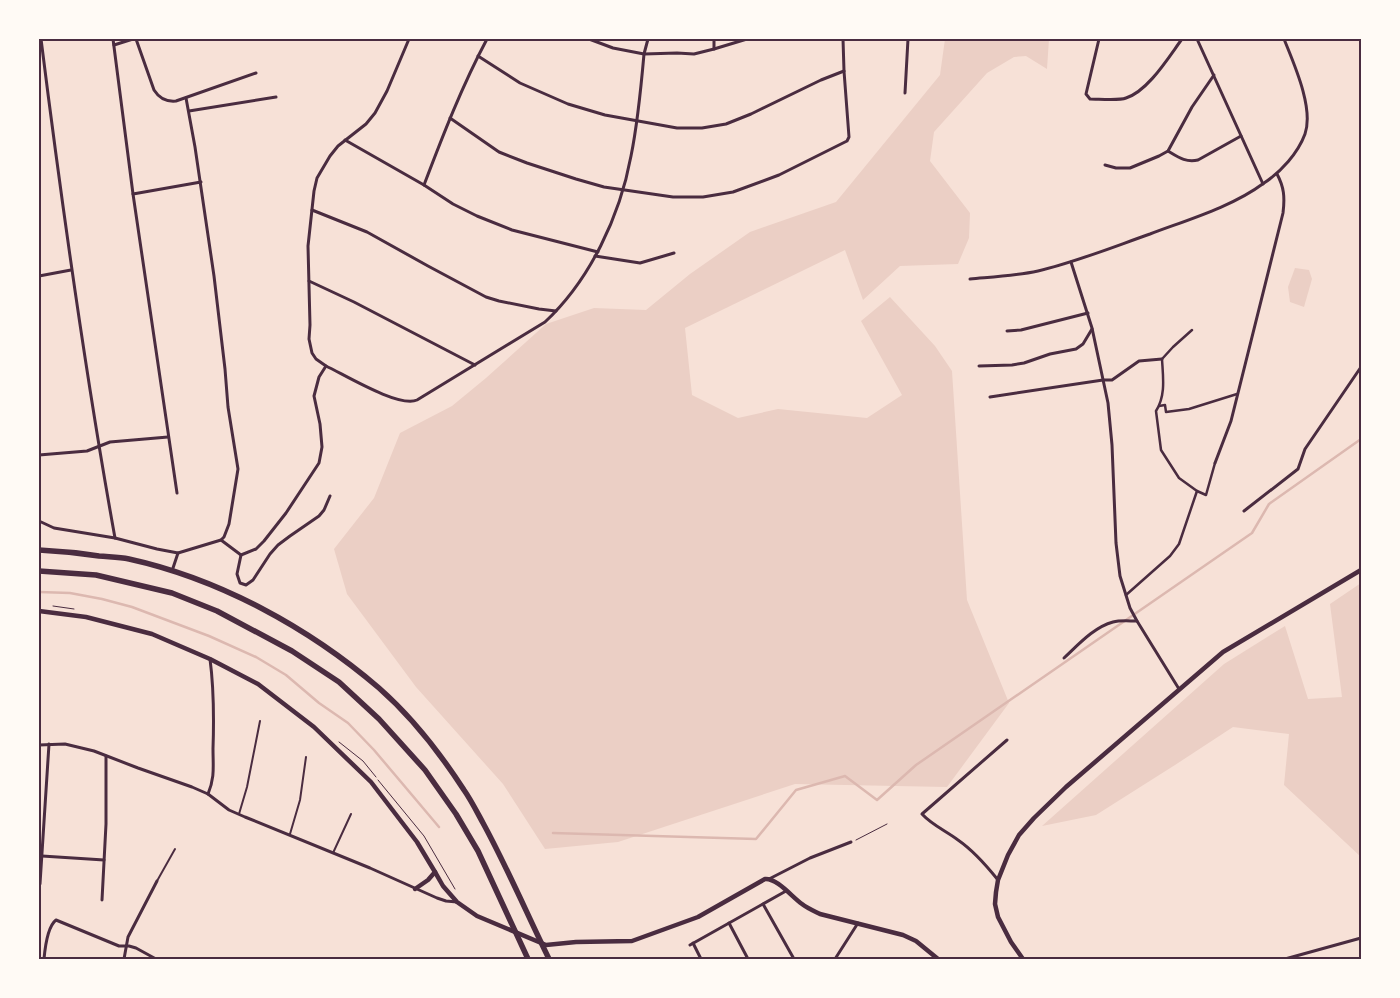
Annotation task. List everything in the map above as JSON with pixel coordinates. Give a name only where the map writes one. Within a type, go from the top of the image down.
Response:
[{"type":"highway","points":[[39,550],[128,559],[172,571],[222,589],[262,608],[300,631],[340,658],[380,689],[413,723],[441,756],[465,791],[495,845],[549,959]]},
{"type":"highway","points":[[39,571],[96,575],[172,593],[217,611],[292,652],[339,682],[379,719],[425,770],[456,814],[478,851],[528,959]]},
{"type":"main road","points":[[1024,959],[1011,942],[998,917],[996,904],[998,880],[1019,835],[1066,787],[1230,646],[1361,570]]},
{"type":"main road","points":[[39,611],[86,617],[152,634],[210,659],[258,684],[314,727],[371,782],[416,842],[443,886],[457,902],[477,916],[546,944],[632,941],[698,917],[765,879],[769,879],[801,904],[820,914],[903,935],[916,942],[938,959]]},
{"type":"main road","points":[[415,889],[436,872]]},
{"type":"street","points":[[41,39],[71,270],[99,446],[116,538]]},
{"type":"street","points":[[113,39],[176,493]]},
{"type":"street","points":[[114,45],[135,39],[154,90],[157,95],[171,102],[256,73]]},
{"type":"street","points":[[409,39],[387,91],[374,114],[366,124],[345,140],[330,156],[317,178],[308,246],[309,339],[312,354],[326,366],[393,399],[413,402],[533,331],[557,311],[580,282],[598,252],[623,189],[631,157],[644,54],[648,39]]},
{"type":"street","points":[[424,184],[450,118],[487,39]]},
{"type":"street","points":[[589,39],[613,48],[644,54],[694,54],[714,50],[747,39]]},
{"type":"street","points":[[714,39],[714,50]]},
{"type":"street","points":[[450,118],[498,152],[576,180],[604,187],[673,197],[703,198],[733,192],[779,175],[846,143],[849,137],[843,39]]},
{"type":"street","points":[[905,93],[908,39]]},
{"type":"street","points":[[1098,39],[1086,94],[1090,99],[1125,99],[1154,77],[1182,39]]},
{"type":"street","points":[[1197,39],[1263,184]]},
{"type":"street","points":[[970,279],[1023,274],[1071,262],[1196,217],[1228,203],[1277,174],[1295,153],[1305,134],[1308,117],[1304,97],[1284,39]]},
{"type":"street","points":[[478,56],[520,83],[568,104],[605,114],[677,128],[702,128],[726,124],[844,71]]},
{"type":"street","points":[[1105,165],[1116,168],[1130,168],[1168,151],[1192,107],[1214,75]]},
{"type":"street","points":[[189,111],[276,97]]},
{"type":"street","points":[[39,521],[54,528],[116,538],[178,553],[221,540],[229,524],[238,469],[228,407],[222,341],[201,182],[186,98]]},
{"type":"street","points":[[1168,151],[1183,160],[1198,160],[1242,136]]},
{"type":"street","points":[[345,140],[424,184],[453,204],[496,224],[512,230],[598,252]]},
{"type":"street","points":[[1162,359],[1164,388],[1156,411],[1161,450],[1179,478],[1206,495],[1215,463],[1231,421],[1283,213],[1285,192],[1277,174]]},
{"type":"street","points":[[133,194],[201,182]]},
{"type":"street","points":[[312,210],[367,232],[486,297],[539,309],[557,311]]},
{"type":"street","points":[[595,256],[640,263],[674,253]]},
{"type":"street","points":[[1071,262],[1092,328],[1108,403],[1116,543],[1120,576],[1130,608],[1179,689]]},
{"type":"street","points":[[39,276],[71,270]]},
{"type":"street","points":[[309,281],[362,306],[476,366]]},
{"type":"street","points":[[1007,331],[1021,330],[1088,313]]},
{"type":"street","points":[[979,366],[1012,365],[1050,354],[1076,350],[1083,344],[1092,328]]},
{"type":"street","points":[[990,398],[1112,380],[1139,361],[1162,359],[1192,330]]},
{"type":"street","points":[[241,555],[256,549],[264,541],[286,513],[319,463],[322,447],[320,424],[314,396],[319,377],[326,366]]},
{"type":"street","points":[[1244,511],[1298,469],[1305,449],[1361,367]]},
{"type":"street","points":[[1159,406],[1165,406],[1166,412],[1189,409],[1237,394]]},
{"type":"street","points":[[39,455],[87,451],[110,442],[168,436]]},
{"type":"street","points":[[1126,594],[1170,556],[1179,544],[1197,491]]},
{"type":"street","points":[[241,555],[237,574],[240,583],[246,585],[253,580],[270,554],[278,546],[324,510],[330,496]]},
{"type":"street","points":[[221,540],[241,555]]},
{"type":"street","points":[[172,571],[178,553]]},
{"type":"street","points":[[1064,658],[1102,627],[1112,622],[1137,621]]},
{"type":"street","points":[[208,794],[214,776],[214,719],[210,659]]},
{"type":"street","points":[[998,880],[973,852],[960,841],[927,820],[922,814],[1007,740]]},
{"type":"street","points":[[40,884],[50,744]]},
{"type":"street","points":[[39,745],[72,745],[94,751],[192,787],[208,794],[230,810],[239,814],[290,834],[437,898],[457,902]]},
{"type":"street","points":[[102,900],[106,824],[106,756]]},
{"type":"street","points":[[769,879],[810,858],[851,842]]},
{"type":"street","points":[[42,856],[104,860]]},
{"type":"street","points":[[124,959],[128,937],[157,881]]},
{"type":"street","points":[[701,959],[691,944],[786,891]]},
{"type":"street","points":[[763,904],[794,959]]},
{"type":"street","points":[[44,959],[54,921],[65,923],[119,946],[136,948],[156,959]]},
{"type":"street","points":[[729,923],[748,959]]},
{"type":"street","points":[[835,959],[858,923]]},
{"type":"street","points":[[1285,959],[1361,938]]},
{"type":"lane","points":[[239,814],[247,787],[260,721]]},
{"type":"lane","points":[[290,834],[300,800],[306,757]]},
{"type":"lane","points":[[333,853],[351,814]]},
{"type":"lane","points":[[157,881],[175,849]]},
{"type":"path","points":[[46,605],[78,610]]},
{"type":"path","points":[[339,742],[363,761],[424,836],[455,888],[457,902]]},
{"type":"path","points":[[851,842],[887,824]]},
{"type":"shaded area","points":[[945,39],[1049,39],[1047,69],[1026,56],[1014,57],[987,73],[934,132],[930,161],[970,213],[969,238],[958,264],[900,266],[863,300],[845,250],[685,328],[692,395],[738,418],[778,409],[867,418],[902,395],[861,321],[890,297],[935,346],[952,371],[967,600],[1009,703],[947,787],[795,784],[618,842],[545,849],[503,784],[416,687],[347,594],[334,549],[374,498],[400,433],[452,406],[546,324],[594,308],[646,310],[690,274],[750,232],[836,202],[940,75]]},
{"type":"shaded area","points":[[1295,268],[1309,270],[1312,279],[1304,307],[1290,302],[1288,287]]},
{"type":"shaded area","points":[[1361,583],[1361,857],[1284,785],[1289,734],[1233,727],[1096,815],[1042,826],[1224,664],[1285,626],[1308,699],[1342,697],[1330,604]]},
{"type":"waterway","points":[[553,833],[756,839],[796,790],[845,776],[877,800],[916,765],[1252,533],[1269,504],[1361,439]]},
{"type":"waterway","points":[[39,592],[70,593],[132,607],[209,636],[256,657],[286,675],[319,703],[348,723],[374,750],[439,827]]}]
